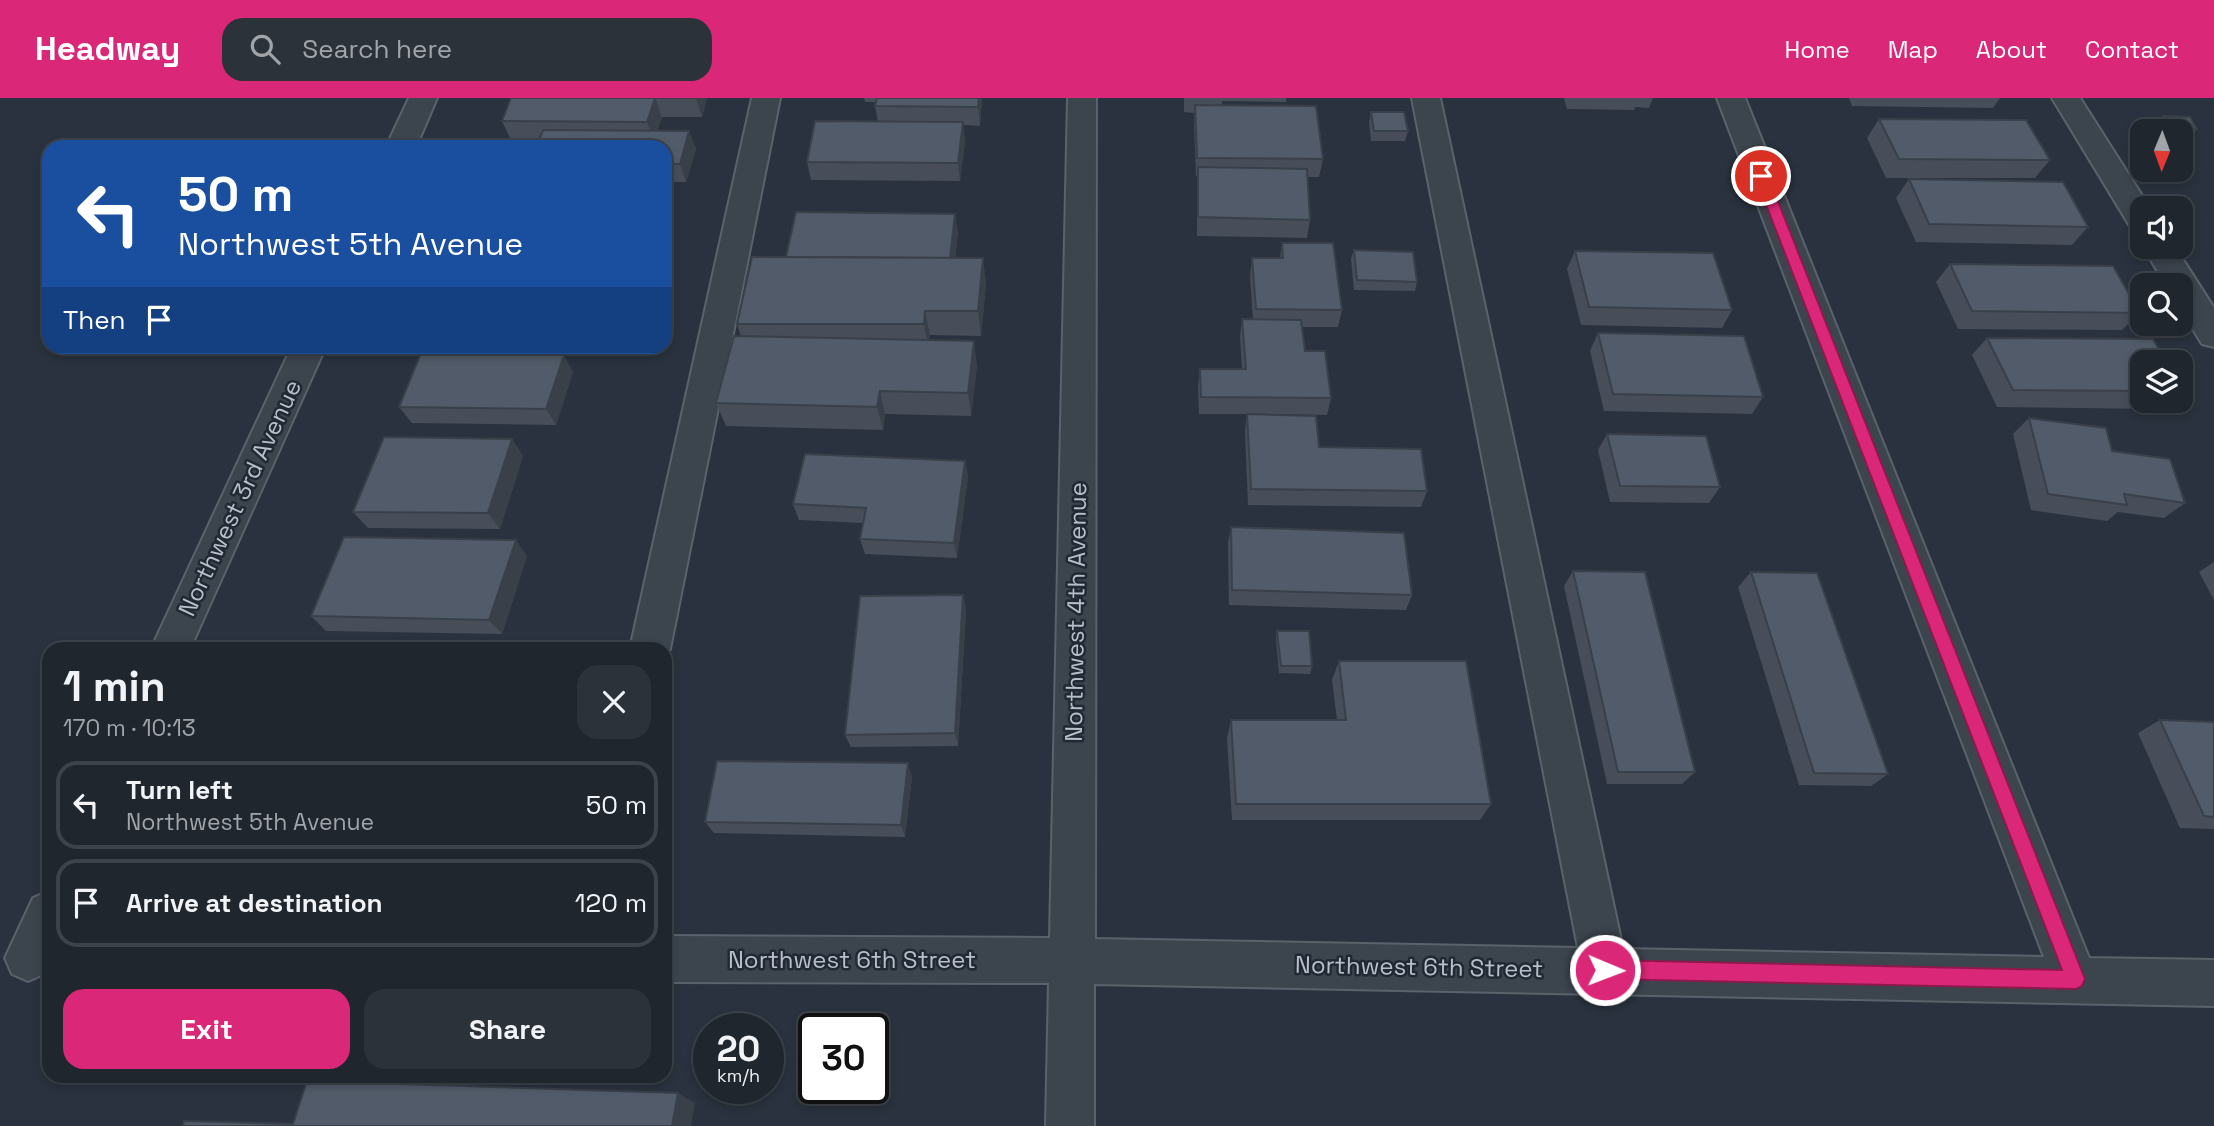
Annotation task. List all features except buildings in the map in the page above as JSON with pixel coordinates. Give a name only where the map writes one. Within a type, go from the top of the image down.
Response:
[{"type":"street","points":[[404,140],[423,98]]},
{"type":"street","points":[[651,642],[766,98]]},
{"type":"street","name":"Northwest 4th Avenue","points":[[1070,1126],[1082,98]]},
{"type":"street","points":[[1426,98],[1605,970]]},
{"type":"street","points":[[1731,98],[2076,979]]},
{"type":"street","points":[[2066,98],[2130,201]]},
{"type":"street","points":[[2166,259],[2214,335]]},
{"type":"street","name":"Northwest 3rd Avenue","points":[[173,642],[305,354]]},
{"type":"street","points":[[26,958],[42,927]]},
{"type":"street","name":"Northwest 6th Street","points":[[672,959],[1072,961],[2214,983]]},
{"type":"route","points":[[1605,970],[2076,979],[1761,176]]}]
